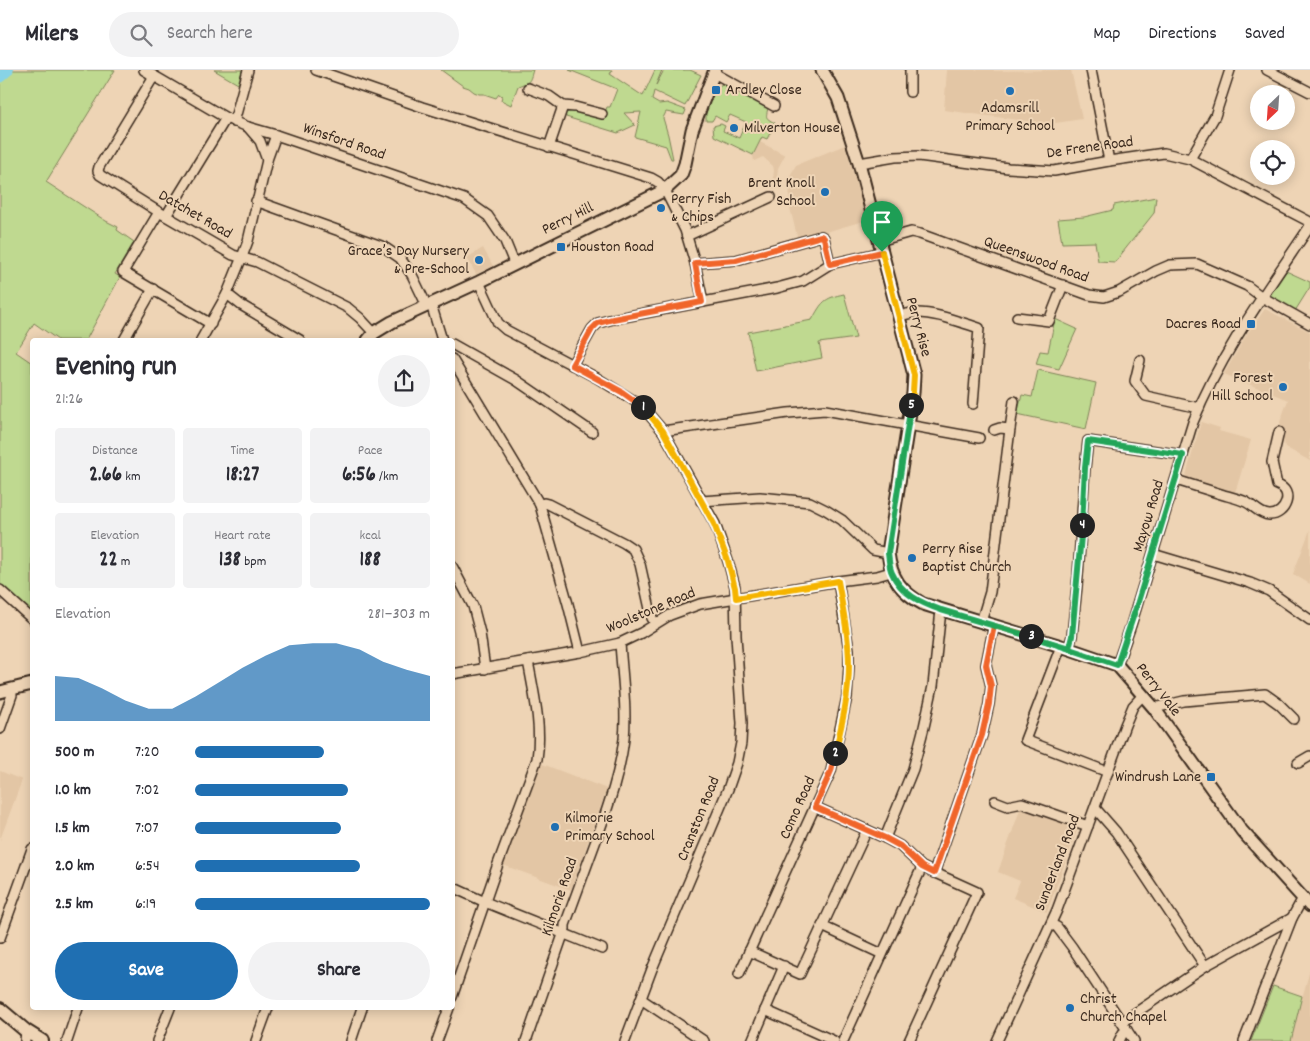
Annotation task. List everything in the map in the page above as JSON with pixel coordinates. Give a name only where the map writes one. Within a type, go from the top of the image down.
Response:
[{"type":"highway","points":[[0,1010],[26,1036],[42,1041]]},
{"type":"main road","name":"Perry Rise","points":[[822,70],[838,98],[860,163],[914,375],[888,553],[891,572]]},
{"type":"main road","name":"Perry Hill","points":[[371,336],[392,322],[665,190],[681,175],[686,164],[692,130],[715,72]]},
{"type":"main road","name":"Perry Vale","points":[[891,572],[906,593],[923,604],[1065,647],[1117,665],[1154,708],[1242,831],[1306,902]]},
{"type":"main road","points":[[5,691],[30,685]]},
{"type":"street","name":"Winsford Road","points":[[144,70],[230,120],[464,199],[488,216],[505,241],[514,263]]},
{"type":"street","points":[[211,324],[123,272],[230,120],[248,70]]},
{"type":"street","points":[[316,70],[422,107],[651,178],[658,182],[665,190],[687,236],[695,263],[702,302]]},
{"type":"street","points":[[910,70],[910,92]]},
{"type":"street","points":[[1091,70],[1109,161]]},
{"type":"street","points":[[1190,159],[1215,116],[1230,70]]},
{"type":"street","points":[[1267,70],[1310,92]]},
{"type":"street","points":[[715,72],[774,106]]},
{"type":"street","name":"Datchet Road","points":[[154,76],[98,171],[102,177],[234,255],[257,262],[348,308],[360,318],[371,336]]},
{"type":"street","points":[[528,88],[549,96],[563,106],[602,114]]},
{"type":"street","points":[[549,147],[563,106]]},
{"type":"street","points":[[248,127],[260,141],[267,160]]},
{"type":"street","points":[[203,338],[227,294],[248,241],[256,201],[276,135]]},
{"type":"street","name":"De Frene Road","points":[[860,163],[895,156],[919,156],[1008,168],[1054,171],[1164,153],[1190,159],[1310,224]]},
{"type":"street","points":[[687,236],[771,197]]},
{"type":"street","points":[[256,201],[384,247],[400,258],[429,305],[441,338]]},
{"type":"street","name":"Mayow Road","points":[[1117,665],[1199,408],[1239,332],[1310,224]]},
{"type":"street","name":"Queenswood Road","points":[[572,365],[589,334],[598,323],[778,288],[803,281],[830,264],[881,247],[911,232],[1089,294],[1104,297],[1119,292],[1170,265],[1197,264],[1247,286],[1262,297]]},
{"type":"street","points":[[695,263],[736,260],[821,236],[824,238],[830,264]]},
{"type":"street","points":[[478,282],[498,323],[506,330],[622,392],[641,405],[663,431],[714,524],[728,561],[736,598]]},
{"type":"street","points":[[1017,317],[1049,320],[1063,285]]},
{"type":"street","points":[[125,338],[153,289]]},
{"type":"street","points":[[227,294],[241,305],[297,338]]},
{"type":"street","points":[[1262,297],[1310,324]]},
{"type":"street","points":[[899,316],[921,313],[947,318],[979,328],[973,404]]},
{"type":"street","points":[[455,346],[516,380],[592,432]]},
{"type":"street","points":[[1140,360],[1135,381],[1146,396],[1199,408]]},
{"type":"street","points":[[455,364],[540,505],[580,652]]},
{"type":"street","points":[[981,622],[990,592],[1014,400]]},
{"type":"street","points":[[663,431],[788,413],[825,410],[979,438]]},
{"type":"street","points":[[994,430],[1000,428],[1010,430]]},
{"type":"street","points":[[1176,480],[1247,502],[1264,514],[1272,515],[1279,513],[1286,505],[1287,498],[1284,490],[1276,485],[1272,462],[1279,432]]},
{"type":"street","points":[[1108,772],[1025,740],[1065,647],[1072,636],[1087,443],[1090,441],[1183,455]]},
{"type":"street","points":[[701,500],[760,497],[810,502],[842,520],[873,550],[888,553]]},
{"type":"street","points":[[540,505],[548,504],[633,549],[640,564],[655,624]]},
{"type":"street","points":[[1153,554],[1250,583],[1269,591],[1310,620]]},
{"type":"street","points":[[455,572],[473,606],[480,633],[485,669]]},
{"type":"street","name":"Woolstone Road","points":[[455,674],[580,652],[620,643],[641,633],[670,615],[700,604],[877,576],[891,572]]},
{"type":"street","name":"Como Road","points":[[739,974],[831,771],[847,696],[849,666],[849,650],[838,581]]},
{"type":"street","points":[[1,591],[30,617]]},
{"type":"street","name":"Cranston Road","points":[[624,1041],[737,763],[742,723],[736,636],[736,598]]},
{"type":"street","points":[[885,838],[914,768],[932,686],[941,610]]},
{"type":"street","points":[[934,873],[982,735],[991,686],[986,665],[994,626]]},
{"type":"street","name":"Kilmorie Road","points":[[526,1041],[615,785],[620,764],[625,716],[620,643]]},
{"type":"street","points":[[455,987],[536,759],[538,719],[528,661]]},
{"type":"street","points":[[0,729],[12,695],[5,691]]},
{"type":"street","points":[[1154,708],[1184,700],[1265,694],[1279,704],[1294,720]]},
{"type":"street","name":"Sunderland Road","points":[[997,1041],[1051,924],[1133,706],[1143,696]]},
{"type":"street","points":[[1298,763],[1310,756]]},
{"type":"street","points":[[995,801],[1008,806],[1022,803],[1088,826]]},
{"type":"street","points":[[815,807],[885,838],[900,846],[922,867],[977,892],[909,1041]]},
{"type":"street","points":[[1095,808],[1116,832],[1205,966]]},
{"type":"street","points":[[749,951],[800,974],[867,830]]},
{"type":"street","points":[[0,938],[30,855]]},
{"type":"street","points":[[842,1041],[922,867]]},
{"type":"street","points":[[455,888],[485,902],[564,929],[602,949]]},
{"type":"street","points":[[1244,1041],[1292,918],[1306,902]]},
{"type":"street","points":[[1122,1022],[1205,966],[1292,918]]},
{"type":"street","points":[[1051,924],[1057,926],[1134,1041]]},
{"type":"street","points":[[822,926],[882,954]]},
{"type":"street","points":[[752,1041],[784,966]]},
{"type":"street","points":[[641,999],[704,1041]]},
{"type":"street","points":[[67,1041],[77,1010]]},
{"type":"street","points":[[157,1041],[169,1010]]},
{"type":"street","points":[[256,1041],[267,1010]]},
{"type":"street","points":[[351,1041],[361,1010]]},
{"type":"street","points":[[437,1041],[448,1010]]},
{"type":"street","points":[[765,1010],[834,1041]]},
{"type":"street","points":[[1119,1041],[1127,1030]]},
{"type":"shaded area","name":"Adamsrill Primary School","points":[[947,70],[1071,70],[1082,119],[1049,124],[944,110]]},
{"type":"shaded area","points":[[760,142],[785,155],[778,168],[776,189],[772,188],[773,166],[763,157],[754,161],[753,156]]},
{"type":"shaded area","name":"Brent Knoll School","points":[[845,145],[867,220],[798,240],[789,199],[791,174],[796,165]]},
{"type":"shaded area","name":"Grace’s Day Nursery & Pre-School","points":[[483,248],[493,266],[476,274],[467,258]]},
{"type":"shaded area","name":"Forest Hill School","points":[[1265,309],[1310,332],[1310,461],[1285,447],[1280,422],[1288,400],[1224,374],[1247,334]]},
{"type":"shaded area","points":[[1201,422],[1220,428],[1219,431],[1251,440],[1235,493],[1185,479]]},
{"type":"shaded area","points":[[1310,530],[1310,584],[1293,574]]},
{"type":"shaded area","name":"Kilmorie Primary School","points":[[540,763],[607,789],[571,890],[503,865]]},
{"type":"shaded area","points":[[0,771],[22,780],[0,840]]},
{"type":"shaded area","points":[[1022,804],[1079,825],[1047,912],[1013,898],[1020,881],[998,872]]},
{"type":"shaded area","points":[[1310,970],[1310,1041],[1291,1041],[1299,1009]]},
{"type":"green space","points":[[0,70],[115,70],[46,182],[118,227],[117,230],[134,242],[115,274],[120,277],[87,338],[55,338],[34,323],[16,352],[30,362],[30,612],[0,587]]},
{"type":"green space","points":[[214,70],[242,70],[238,84]]},
{"type":"green space","points":[[441,70],[533,70],[529,81],[518,86],[511,105],[501,100],[502,96],[499,94],[496,98],[474,92]]},
{"type":"green space","points":[[569,70],[612,70],[610,74],[643,96],[655,70],[662,70],[656,85],[664,70],[690,70],[701,75],[685,106],[654,91],[652,100],[659,104],[667,103],[686,110],[684,115],[666,112],[663,118],[673,159],[671,159],[666,146],[635,137],[641,112],[624,113],[635,125],[618,133],[566,117],[565,113],[578,110],[603,117],[607,107],[610,107],[617,89]]},
{"type":"green space","points":[[725,83],[768,106],[767,116],[775,123],[767,139],[762,137],[753,155],[714,136],[713,126],[721,124],[725,126],[723,131],[739,138],[746,122],[730,115],[726,122],[715,116],[712,121],[706,121],[706,110],[716,87]]},
{"type":"green space","points":[[1156,197],[1154,213],[1115,262],[1098,261],[1095,242],[1062,243],[1058,219],[1084,217],[1113,210],[1114,205]]},
{"type":"green space","points":[[1286,271],[1310,282],[1310,287],[1295,311],[1269,295]]},
{"type":"green space","points":[[844,294],[856,338],[819,343],[822,358],[756,371],[748,332],[812,320],[824,302],[832,297]]},
{"type":"green space","points":[[1055,319],[1077,329],[1059,369],[1036,364],[1040,351],[1048,352]]},
{"type":"green space","points":[[1038,370],[1096,383],[1086,429],[1017,414],[1022,395],[1032,397]]},
{"type":"green space","points":[[1273,986],[1302,996],[1291,1041],[1251,1041]]},
{"type":"waterway","points":[[0,77],[8,70]]},
{"type":"place","name":"Ardley Close","points":[[716,90]]},
{"type":"place","name":"Adamsrill Primary School","points":[[1010,91]]},
{"type":"place","name":"Milverton House","points":[[734,128]]},
{"type":"place","name":"Brent Knoll School","points":[[825,192]]},
{"type":"place","name":"Perry Fish & Chips","points":[[661,208]]},
{"type":"place","name":"Houston Road","points":[[561,247]]},
{"type":"place","name":"Grace’s Day Nursery & Pre-School","points":[[479,260]]},
{"type":"place","name":"Dacres Road","points":[[1251,324]]},
{"type":"place","name":"Forest Hill School","points":[[1283,387]]},
{"type":"place","name":"Perry Rise Baptist Church","points":[[912,558]]},
{"type":"place","name":"Windrush Lane","points":[[1211,777]]},
{"type":"place","name":"Kilmorie Primary School","points":[[555,827]]},
{"type":"place","name":"Christ Church Chapel","points":[[1070,1008]]},
{"type":"route","points":[[882,252],[830,264],[824,238],[821,236],[736,260],[695,263],[702,302],[598,323],[592,329],[572,365],[622,392],[641,405],[663,431],[714,524],[728,561],[736,598],[838,581],[849,650],[847,696],[831,771],[815,807],[900,846],[922,867],[934,873],[982,735],[991,686],[986,665],[994,626],[1069,648],[1117,665],[1183,455],[1088,441],[1078,576],[1069,648],[941,610],[914,599],[906,593],[896,580],[889,564],[888,553],[914,375],[882,252]]}]
